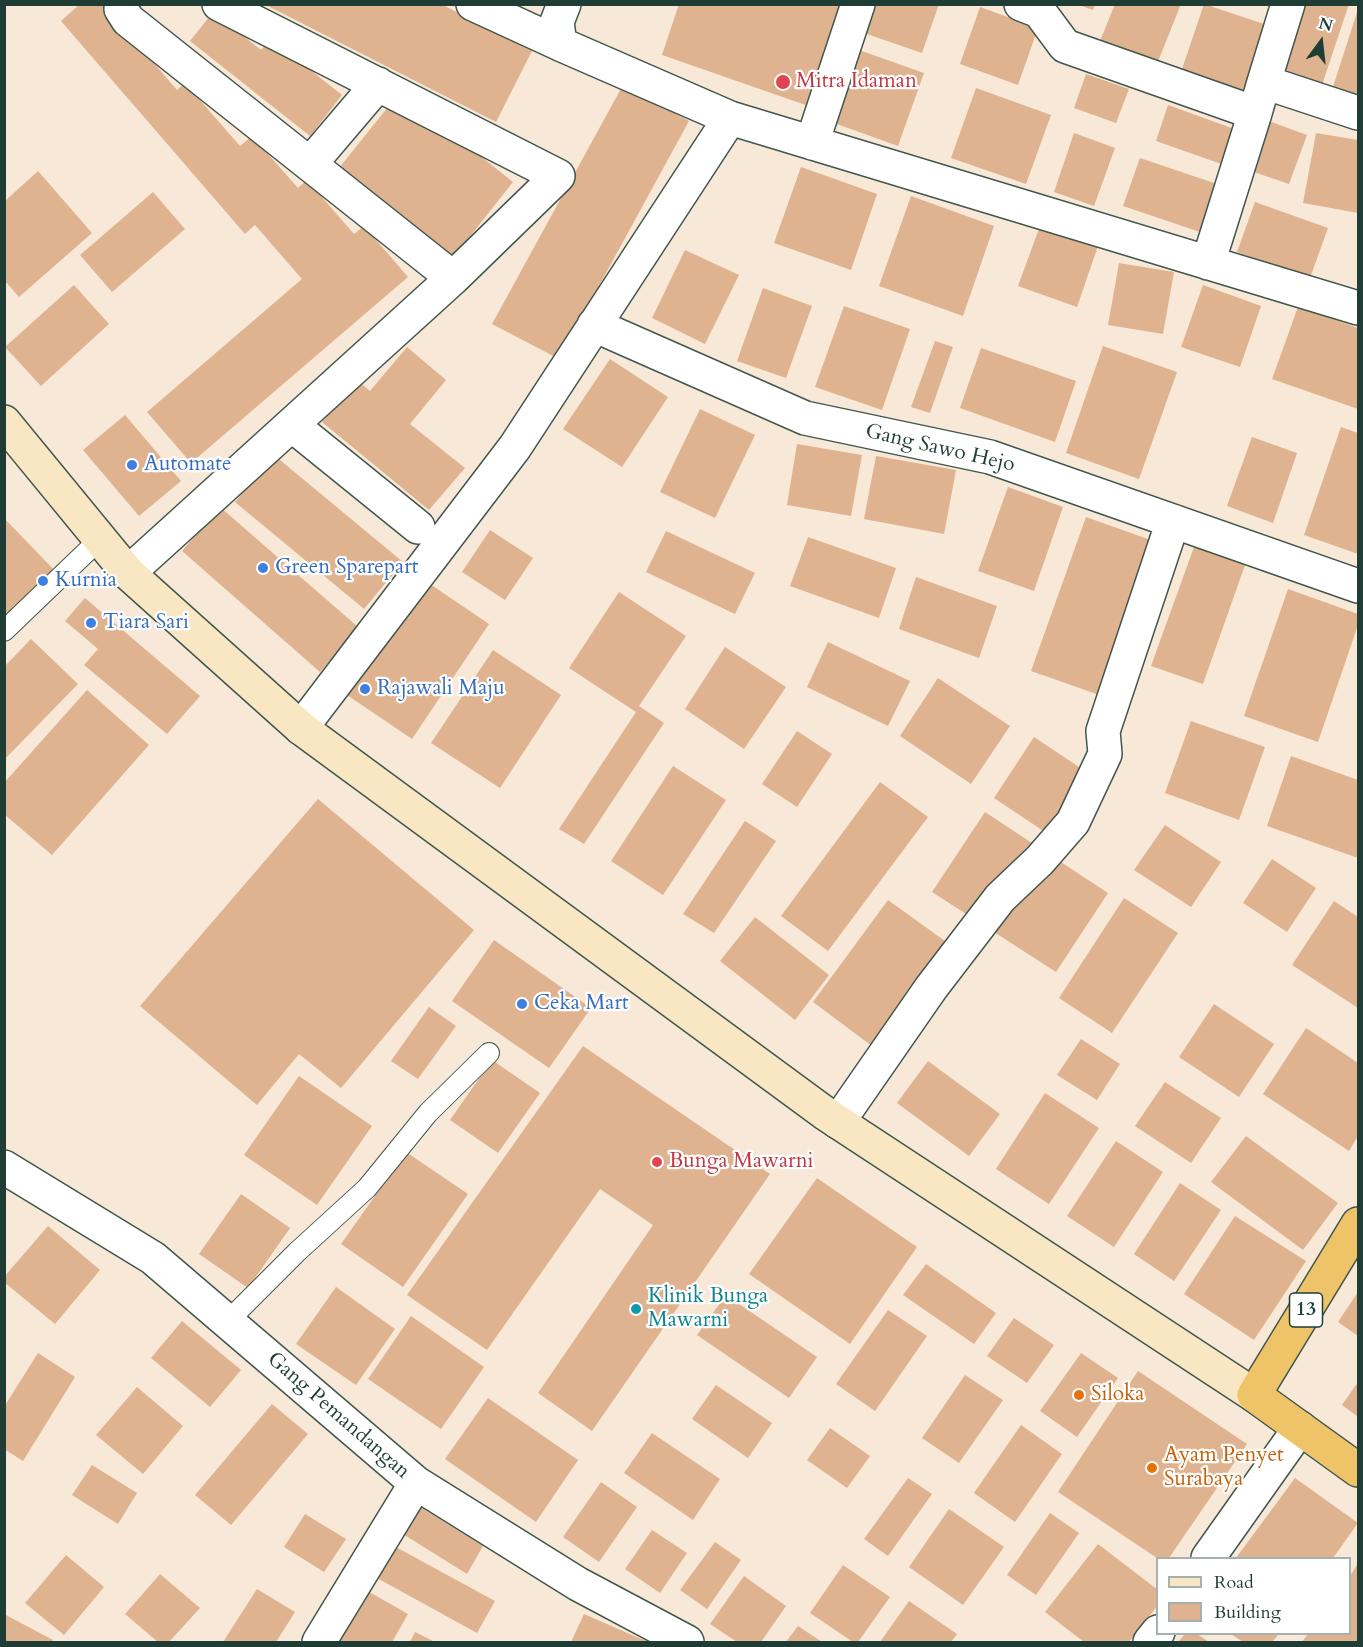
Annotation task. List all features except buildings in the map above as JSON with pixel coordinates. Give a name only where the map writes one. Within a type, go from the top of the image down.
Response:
[{"type":"highway","name":"13","points":[[1254,1395],[1359,1224]]},
{"type":"highway","points":[[1254,1395],[1359,1470]]},
{"type":"main road","points":[[4,422],[128,573],[302,728],[838,1122],[1254,1395]]},
{"type":"street","points":[[122,4],[121,9],[128,20],[453,278]]},
{"type":"street","points":[[128,573],[453,278],[558,176],[219,4]]},
{"type":"street","points":[[473,4],[730,118],[1359,308]]},
{"type":"street","points":[[560,44],[557,22],[564,4]]},
{"type":"street","points":[[812,142],[858,4]]},
{"type":"street","points":[[1021,4],[1039,11],[1065,46],[1255,113]]},
{"type":"street","points":[[1208,263],[1288,4]]},
{"type":"street","points":[[1264,81],[1359,113]]},
{"type":"street","points":[[310,164],[378,84]]},
{"type":"street","points":[[302,728],[514,447],[730,118]]},
{"type":"street","name":"Gang Sawo Hejo","points":[[594,325],[805,418],[990,456],[1359,586]]},
{"type":"street","points":[[292,425],[418,527]]},
{"type":"street","points":[[838,1122],[931,988],[993,907],[1040,860],[1072,822],[1105,754],[1103,731],[1173,520]]},
{"type":"street","name":"Gang Pemandangan","points":[[4,1167],[153,1258],[416,1483],[578,1584],[687,1642]]},
{"type":"street","points":[[1209,1557],[1300,1428]]},
{"type":"street","points":[[319,1642],[416,1483]]},
{"type":"lane","points":[[4,631],[100,539]]},
{"type":"lane","points":[[227,1322],[297,1252],[368,1188],[428,1113],[489,1053]]},
{"type":"place","name":"Mitra Idaman","points":[[783,82]]},
{"type":"place","name":"Automate","points":[[132,465]]},
{"type":"place","name":"Green Sparepart","points":[[263,568]]},
{"type":"place","name":"Kurnia","points":[[43,581]]},
{"type":"place","name":"Tiara Sari","points":[[91,623]]},
{"type":"place","name":"Rajawali Maju","points":[[365,689]]},
{"type":"place","name":"Ceka Mart","points":[[522,1004]]},
{"type":"place","name":"Bunga Mawarni","points":[[657,1162]]},
{"type":"place","name":"Klinik Bunga Mawarni","points":[[636,1309]]},
{"type":"place","name":"Siloka","points":[[1079,1395]]},
{"type":"place","name":"Ayam Penyet Surabaya","points":[[1152,1468]]}]
